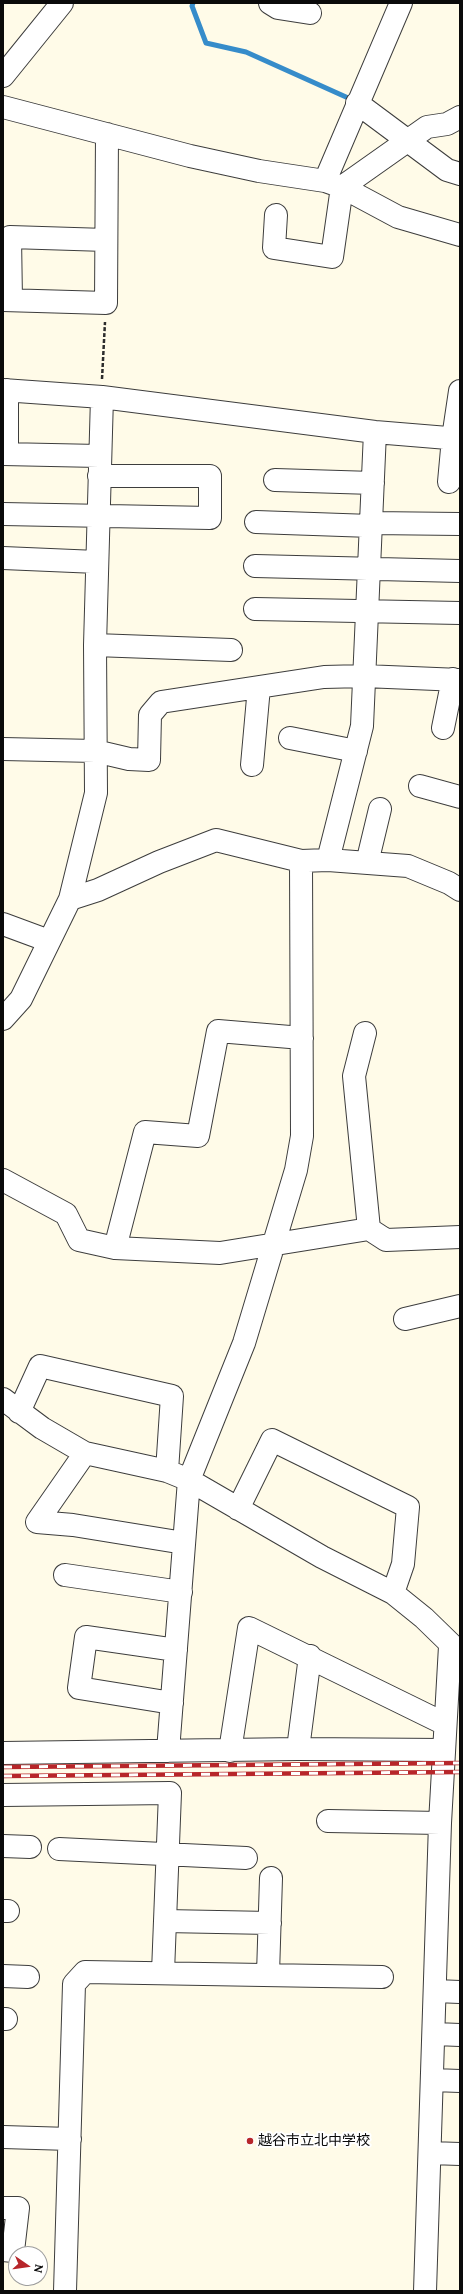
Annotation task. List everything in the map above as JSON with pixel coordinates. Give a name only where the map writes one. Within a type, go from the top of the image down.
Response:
[{"type":"street","points":[[3,76],[62,3]]},
{"type":"street","points":[[270,3],[278,8],[310,13]]},
{"type":"street","points":[[276,215],[274,248],[332,257],[334,184],[357,103],[401,3]]},
{"type":"street","points":[[357,103],[446,170],[460,174]]},
{"type":"street","points":[[3,107],[259,171],[334,184],[398,217],[460,235]]},
{"type":"street","points":[[334,184],[427,127],[447,124],[460,117]]},
{"type":"street","points":[[106,240],[10,237],[7,300],[106,303],[107,134]]},
{"type":"street","points":[[3,514],[98,518],[210,518],[210,476],[99,466],[5,454],[5,390],[102,397],[375,432],[456,438]]},
{"type":"street","points":[[449,482],[456,438],[460,391]]},
{"type":"street","points":[[3,1018],[21,999],[70,899],[96,793],[95,645],[102,397]]},
{"type":"street","points":[[328,860],[362,726],[375,432]]},
{"type":"street","points":[[275,480],[373,483]]},
{"type":"street","points":[[256,522],[460,524]]},
{"type":"street","points":[[3,558],[97,562]]},
{"type":"street","points":[[255,566],[460,571]]},
{"type":"street","points":[[256,609],[460,613]]},
{"type":"street","points":[[95,645],[231,650]]},
{"type":"street","points":[[3,749],[95,751],[129,759],[149,760],[150,715],[161,702],[324,677],[364,676],[456,679],[443,728]]},
{"type":"street","points":[[252,765],[259,687]]},
{"type":"street","points":[[290,738],[356,751]]},
{"type":"street","points":[[420,786],[460,797]]},
{"type":"street","points":[[367,863],[380,809]]},
{"type":"street","points":[[70,899],[98,890],[159,862],[216,840],[301,861],[328,860],[408,866],[456,884]]},
{"type":"street","points":[[168,1751],[189,1480],[244,1342],[296,1170],[302,1136],[301,861]]},
{"type":"street","points":[[3,924],[49,941]]},
{"type":"street","points":[[115,1248],[145,1132],[198,1136],[218,1031],[302,1038]]},
{"type":"street","points":[[365,1033],[354,1076],[369,1229]]},
{"type":"street","points":[[3,1180],[66,1214],[79,1240],[115,1248],[220,1253],[369,1229],[386,1240],[460,1237]]},
{"type":"street","points":[[405,1319],[460,1306]]},
{"type":"street","points":[[166,1471],[172,1396],[40,1366],[11,1405],[42,1428],[84,1453],[166,1471],[189,1480],[322,1557],[393,1593],[424,1618],[455,1650],[445,1724],[449,1749],[451,1794],[440,1823],[435,2034],[425,2291]]},
{"type":"street","points":[[238,1509],[272,1440],[408,1507],[403,1564],[393,1593]]},
{"type":"street","points":[[84,1453],[37,1522],[73,1525],[184,1542]]},
{"type":"street","points":[[65,1575],[180,1592]]},
{"type":"street","points":[[230,1751],[249,1628],[310,1656],[445,1724]]},
{"type":"street","points":[[172,1703],[79,1688],[86,1637],[176,1650]]},
{"type":"street","points":[[298,1749],[310,1656]]},
{"type":"street","points":[[3,1753],[298,1749],[449,1749]]},
{"type":"street","points":[[3,1795],[170,1793],[163,1972]]},
{"type":"street","points":[[328,1821],[440,1823]]},
{"type":"street","points":[[3,1846],[30,1847]]},
{"type":"street","points":[[59,1849],[246,1858]]},
{"type":"street","points":[[268,1974],[271,1878]]},
{"type":"street","points":[[165,1921],[270,1923]]},
{"type":"street","points":[[65,2291],[74,1984],[84,1972],[163,1972],[382,1977]]},
{"type":"street","points":[[3,1976],[28,1977]]},
{"type":"street","points":[[435,1991],[460,1992]]},
{"type":"street","points":[[435,2034],[460,2035]]},
{"type":"street","points":[[433,2080],[460,2081]]},
{"type":"street","points":[[3,2137],[70,2139]]},
{"type":"street","points":[[430,2153],[460,2154]]},
{"type":"street","points":[[3,2208],[18,2208],[13,2251],[3,2250]]},
{"type":"path","points":[[102,397],[106,303]]},
{"type":"waterway","points":[[193,3],[192,6],[206,43],[246,52],[346,97]]},
{"type":"railway","points":[[3,1767],[460,1763]]},
{"type":"railway","points":[[3,1776],[460,1772]]},
{"type":"place","name":"越谷市立北中学校","points":[[250,2141]]}]
